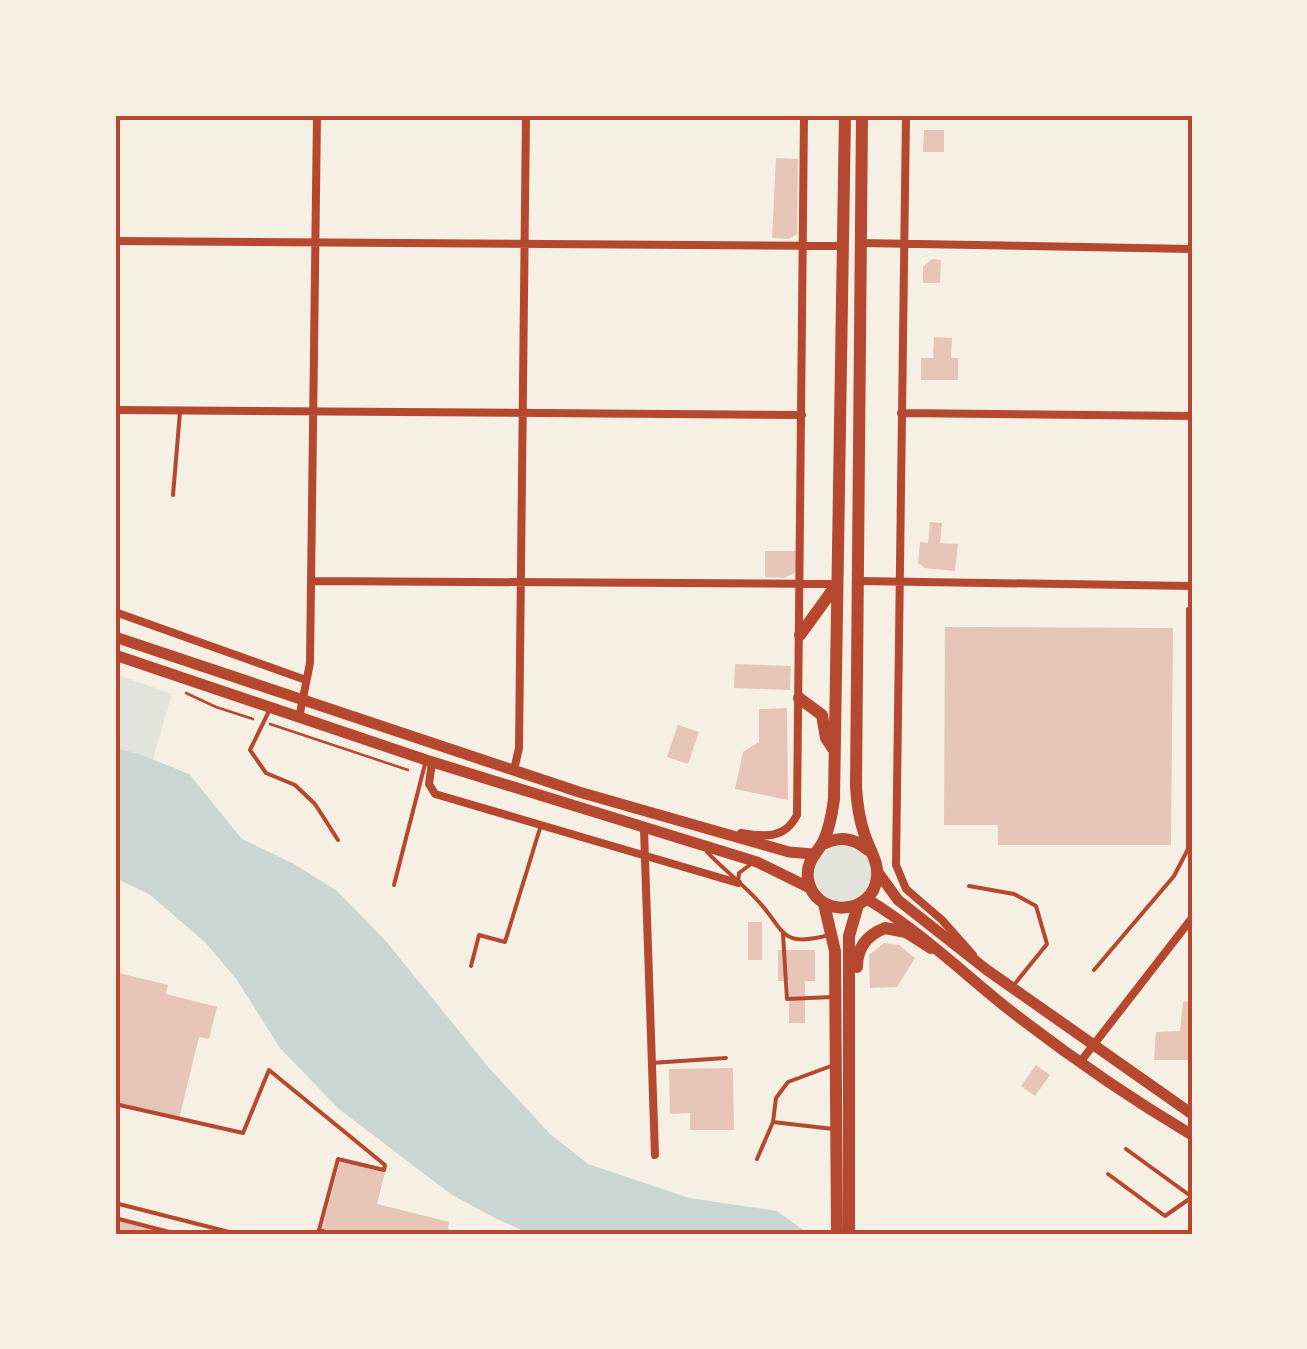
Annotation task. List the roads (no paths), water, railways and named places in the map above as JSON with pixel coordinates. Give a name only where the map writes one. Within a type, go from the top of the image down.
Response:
[{"type":"main road","points":[[810,888],[808,867],[831,816],[835,752],[845,115]]},
{"type":"main road","points":[[862,115],[857,800],[870,852],[877,870],[898,900],[986,970],[1192,1114]]},
{"type":"main road","points":[[800,635],[837,584]]},
{"type":"main road","points":[[115,636],[514,770],[703,828],[790,852],[817,850],[842,838],[853,840],[870,852]]},
{"type":"main road","points":[[115,655],[429,761],[757,862],[810,888],[824,904],[843,995],[844,1155],[849,1234]]},
{"type":"main road","points":[[799,698],[822,715],[826,738],[835,752]]},
{"type":"main road","points":[[837,1234],[844,1155],[838,1130],[837,1064],[849,936],[862,902],[875,886],[877,870]]},
{"type":"main road","points":[[824,904],[841,909],[862,902],[903,922],[931,948],[1081,1061],[1192,1135]]},
{"type":"main road","points":[[843,995],[858,951],[878,931],[897,928],[931,948]]},
{"type":"street","points":[[299,718],[310,663],[316,115]]},
{"type":"street","points":[[514,770],[519,748],[526,115]]},
{"type":"street","points":[[703,828],[766,837],[775,836],[795,821],[802,586],[804,115]]},
{"type":"street","points":[[906,115],[896,865],[906,889],[942,920],[986,970]]},
{"type":"street","points":[[115,241],[844,246]]},
{"type":"street","points":[[861,243],[1192,249]]},
{"type":"street","points":[[115,410],[802,415]]},
{"type":"street","points":[[901,413],[1192,416]]},
{"type":"street","points":[[311,581],[837,584]]},
{"type":"street","points":[[860,581],[1192,586]]},
{"type":"street","points":[[115,612],[306,680]]},
{"type":"street","points":[[429,761],[429,784],[435,794],[738,884]]},
{"type":"street","points":[[644,829],[654,1154]]},
{"type":"street","points":[[1081,1061],[1192,918]]},
{"type":"lane","points":[[173,494],[180,412]]},
{"type":"lane","points":[[1094,970],[1174,876],[1190,849],[1188,609]]},
{"type":"lane","points":[[270,708],[250,750],[266,773],[295,785],[314,804],[338,840]]},
{"type":"lane","points":[[394,885],[429,761]]},
{"type":"lane","points":[[470,966],[479,935],[505,942],[541,826]]},
{"type":"lane","points":[[700,845],[760,903],[783,934],[787,999],[843,995]]},
{"type":"lane","points":[[738,884],[742,869],[757,862]]},
{"type":"lane","points":[[969,886],[1014,894],[1036,906],[1047,944],[1013,986]]},
{"type":"lane","points":[[783,934],[806,941],[833,934]]},
{"type":"lane","points":[[652,1063],[726,1058]]},
{"type":"lane","points":[[757,1158],[773,1122],[776,1098],[788,1082],[837,1064]]},
{"type":"lane","points":[[115,1104],[243,1133],[269,1070],[386,1164],[384,1170],[338,1159],[319,1230],[332,1234]]},
{"type":"lane","points":[[773,1122],[838,1130]]},
{"type":"lane","points":[[1108,1174],[1165,1216],[1192,1198],[1126,1150]]},
{"type":"lane","points":[[115,1202],[237,1234]]},
{"type":"lane","points":[[115,1218],[178,1234]]}]
